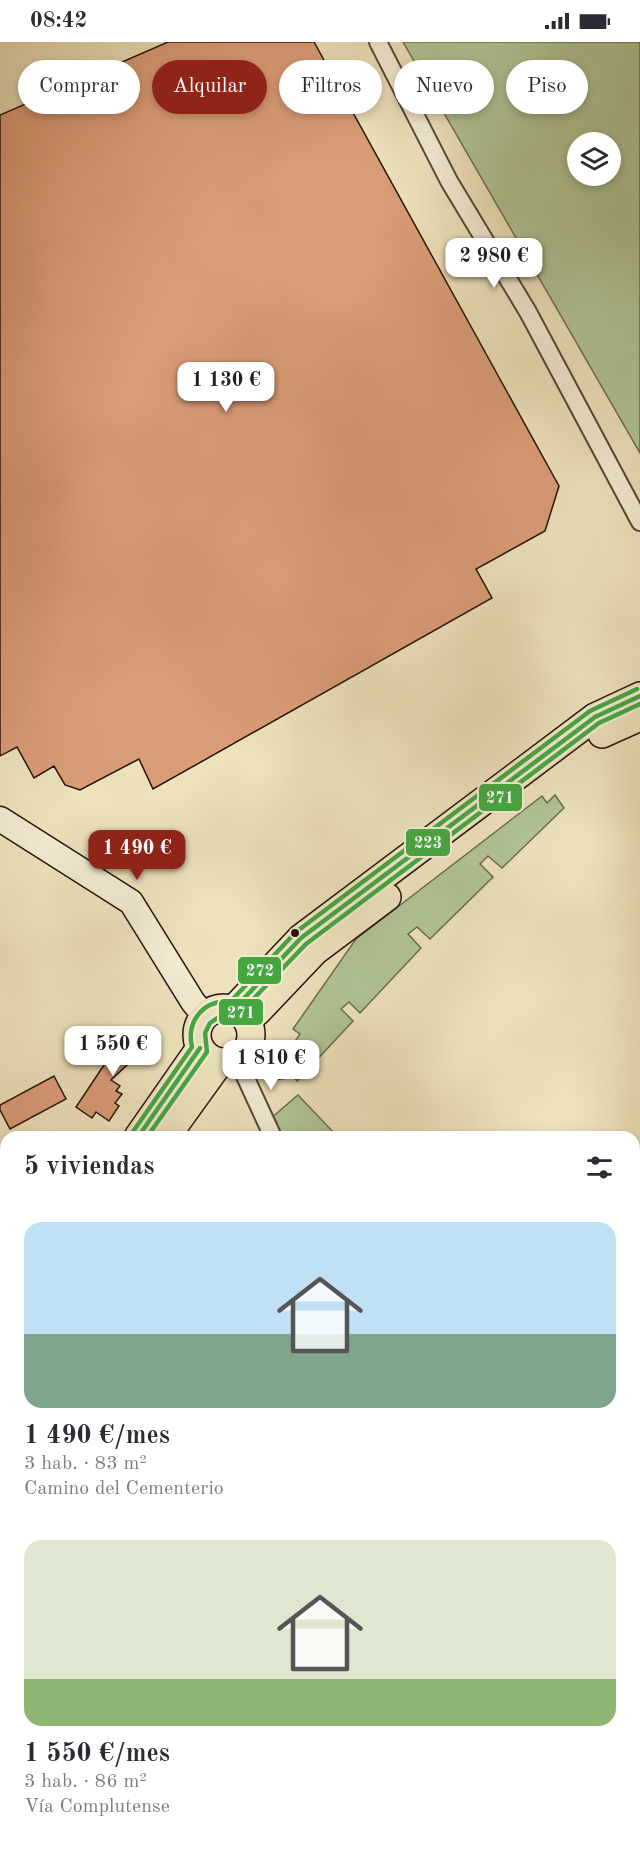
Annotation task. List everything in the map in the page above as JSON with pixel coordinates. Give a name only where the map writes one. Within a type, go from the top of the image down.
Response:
[{"type":"main road","points":[[240,1015],[301,938],[595,717],[640,696]]},
{"type":"main road","points":[[240,1015],[315,951],[604,732],[640,717]]},
{"type":"main road","points":[[144,1131],[219,1056],[245,1052],[251,1040],[251,1030],[240,1015],[216,1009],[205,1016],[197,1031],[219,1056]]},
{"type":"main road","points":[[170,1131],[219,1056]]},
{"type":"street","points":[[378,42],[449,181],[528,312],[640,522]]},
{"type":"street","points":[[0,819],[131,902],[205,1016]]},
{"type":"street","points":[[219,1056],[269,1131]]},
{"type":"green space","points":[[403,42],[640,42],[640,453],[445,114],[494,114],[494,60],[413,60]]},
{"type":"green space","points":[[555,795],[564,808],[502,868],[488,856],[480,864],[493,877],[430,939],[417,927],[408,934],[421,948],[360,1013],[349,1002],[341,1009],[353,1021],[297,1081],[292,1074],[288,1078],[268,1081],[267,1077],[285,1051],[292,1070],[289,1050],[300,1034],[293,1029],[356,939],[542,796],[547,803]]},
{"type":"green space","points":[[298,1095],[332,1131],[274,1131],[269,1120]]},
{"type":"building","points":[[168,42],[314,42],[324,60],[279,60],[279,114],[354,114],[559,486],[545,531],[476,569],[492,598],[153,789],[139,759],[80,790],[65,785],[54,766],[34,778],[17,747],[0,756],[0,115],[18,107],[18,114],[140,114],[140,60],[127,60]]},
{"type":"building","points":[[132,1031],[156,1051],[148,1062],[139,1054],[111,1080],[120,1086],[116,1091],[122,1094],[115,1103],[119,1106],[109,1121],[96,1112],[92,1118],[76,1107],[118,1044],[117,1039]]},
{"type":"building","points":[[54,1076],[66,1099],[10,1129],[0,1110],[0,1105]]},
{"type":"transit line","name":"272","points":[[133,1131],[192,1047],[192,1029],[199,1014],[205,1008],[212,1004],[230,1002],[296,932],[590,711],[637,689]]},
{"type":"transit line","name":"223","points":[[233,1010],[301,938],[595,717],[640,696]]},
{"type":"transit line","name":"271","points":[[151,1131],[207,1052],[205,1033],[210,1023],[219,1017],[237,1016],[306,944],[599,723],[640,704]]},
{"type":"transit line","name":"223","points":[[142,1131],[200,1048]]}]
